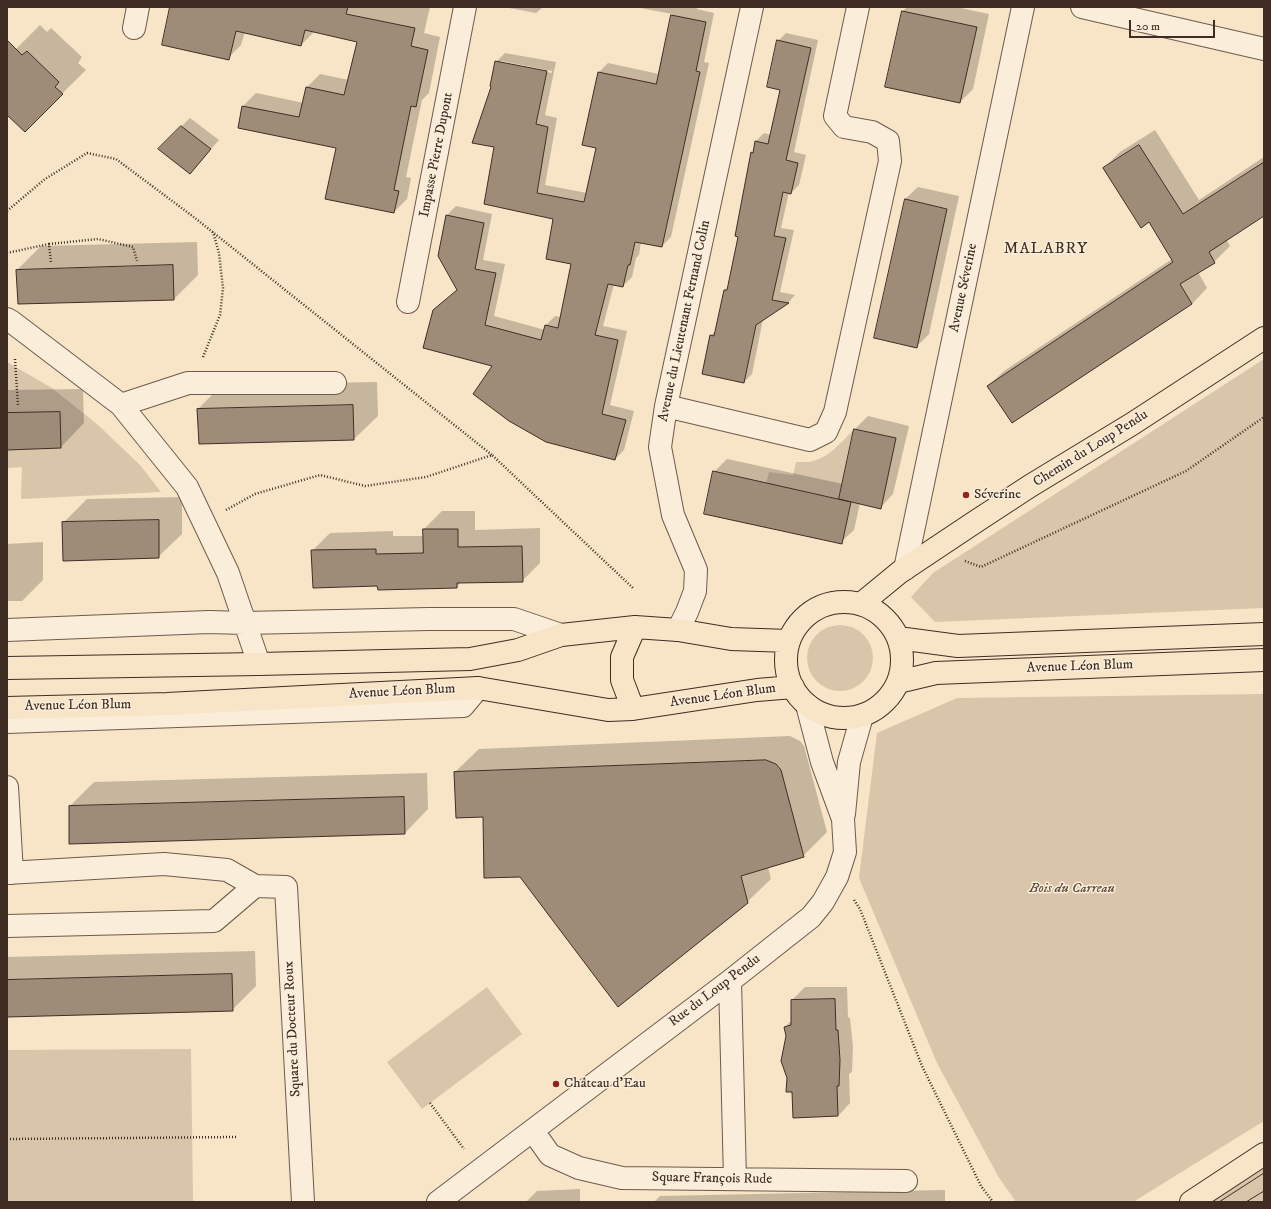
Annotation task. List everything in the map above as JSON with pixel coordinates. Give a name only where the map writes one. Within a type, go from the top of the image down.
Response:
[{"type":"main road","name":"Chemin du Loup Pendu","points":[[861,604],[905,569],[1030,486],[1132,424],[1264,338]]},
{"type":"main road","points":[[844,602],[861,604],[877,612],[890,623],[898,638],[903,655],[901,673],[898,682],[892,694],[884,703],[870,713],[862,716],[848,718],[833,717],[820,713],[799,697],[787,672],[787,656],[790,641],[798,625],[810,613],[826,605],[844,602]]},
{"type":"main road","points":[[633,709],[622,680],[622,657],[635,627]]},
{"type":"main road","points":[[7,668],[470,659],[518,650],[561,635],[635,627],[678,630],[731,639],[790,641]]},
{"type":"main road","name":"Avenue Léon Blum","points":[[898,638],[958,646],[1264,634]]},
{"type":"main road","name":"Avenue Léon Blum","points":[[898,682],[936,673],[1264,660]]},
{"type":"main road","name":"Avenue Léon Blum","points":[[7,708],[167,704],[478,688],[608,710],[633,709],[757,690],[793,687]]},
{"type":"main road","points":[[1191,1202],[1264,1154]]},
{"type":"street","name":"Impasse Pierre Dupont","points":[[408,302],[465,7]]},
{"type":"street","name":"Avenue du Lieutenant Fernand Colin","points":[[678,630],[695,591],[696,570],[673,515],[660,447],[666,406],[752,7]]},
{"type":"street","points":[[666,406],[810,440],[826,432],[835,412],[890,161],[888,141],[872,132],[844,127],[835,116],[858,7]]},
{"type":"street","name":"Avenue Séverine","points":[[905,569],[1023,7]]},
{"type":"street","points":[[1082,7],[1264,48]]},
{"type":"street","points":[[7,319],[121,405],[187,488],[228,573],[259,664]]},
{"type":"street","points":[[121,405],[188,383],[335,382]]},
{"type":"street","points":[[7,630],[209,622],[245,623],[429,619],[514,620],[561,635]]},
{"type":"street","points":[[7,722],[463,706],[478,688]]},
{"type":"street","name":"Rue du Loup Pendu","points":[[448,1199],[533,1131],[730,981],[811,917],[823,902],[837,877],[845,852],[843,819],[822,762],[808,705]]},
{"type":"street","points":[[843,819],[849,762],[862,716]]},
{"type":"street","name":"Square du Docteur Roux","points":[[7,787],[10,873],[164,864],[227,870],[255,886],[286,887],[303,1202]]},
{"type":"street","points":[[7,926],[214,921],[255,886]]},
{"type":"street","points":[[730,981],[735,1179]]},
{"type":"street","name":"Square François Rude","points":[[533,1131],[550,1154],[579,1168],[622,1178],[906,1181]]},
{"type":"path","points":[[7,211],[45,179],[87,153],[116,159],[213,232],[492,455],[634,589]]},
{"type":"path","points":[[188,383],[206,352],[220,315],[223,288],[219,253],[213,232]]},
{"type":"path","points":[[7,253],[49,244],[98,239],[134,247],[137,261]]},
{"type":"path","points":[[49,244],[51,263]]},
{"type":"path","points":[[15,359],[18,406]]},
{"type":"path","points":[[935,549],[981,567],[1186,471],[1264,417]]},
{"type":"path","points":[[220,513],[255,494],[320,475],[364,486],[426,477],[492,455]]},
{"type":"path","points":[[837,877],[860,909],[922,1066],[981,1186],[993,1202]]},
{"type":"path","points":[[430,1103],[466,1151]]},
{"type":"path","points":[[7,1139],[237,1137]]},
{"type":"green space","points":[[1264,359],[1264,608],[935,622],[911,597],[933,573]]},
{"type":"green space","points":[[7,362],[52,388],[98,425],[140,465],[161,492],[21,499],[22,467],[7,468]]},
{"type":"green space","points":[[854,429],[839,499],[766,483],[769,472],[793,475],[796,462],[809,462],[828,454]]},
{"type":"green space","points":[[834,625],[846,625],[858,630],[868,640],[873,652],[871,671],[858,686],[846,691],[834,691],[822,686],[812,676],[807,664],[807,652],[812,640],[822,630]]},
{"type":"green space","name":"Bois du Carreau","points":[[1264,694],[1264,1121],[1133,1202],[1016,1202],[998,1176],[937,1063],[859,878],[877,733],[957,698]]},
{"type":"green space","points":[[487,987],[522,1034],[422,1109],[387,1062]]},
{"type":"green space","points":[[191,1049],[193,1202],[7,1202],[7,1050]]},
{"type":"green space","points":[[1264,1163],[1264,1200],[1261,1202],[1206,1202]]},
{"type":"building","points":[[170,7],[348,7],[346,14],[415,28],[411,46],[428,50],[416,107],[411,106],[394,190],[399,191],[394,213],[325,199],[336,148],[238,128],[242,106],[299,117],[306,87],[344,95],[357,42],[305,30],[301,46],[236,31],[229,60],[162,45]]},
{"type":"building","points":[[902,11],[977,27],[960,103],[885,87]]},
{"type":"building","points":[[671,15],[706,22],[696,71],[700,72],[662,247],[635,242],[623,287],[608,284],[595,335],[618,340],[602,414],[626,420],[615,460],[546,442],[509,421],[473,394],[492,366],[423,348],[433,310],[457,290],[438,256],[446,215],[484,223],[475,269],[496,273],[485,325],[541,340],[545,325],[558,328],[571,264],[546,259],[553,219],[484,204],[494,147],[472,143],[491,87],[495,61],[547,71],[536,124],[548,127],[537,193],[584,202],[596,148],[582,145],[598,72],[656,84]]},
{"type":"building","points":[[7,40],[22,55],[27,51],[59,82],[55,87],[63,94],[25,132],[7,115]]},
{"type":"building","points":[[777,40],[811,48],[786,160],[798,163],[791,194],[783,192],[774,236],[786,238],[772,300],[789,303],[756,325],[744,383],[702,374],[710,335],[714,336],[724,290],[727,290],[738,237],[735,236],[751,152],[753,153],[755,141],[768,144],[780,90],[767,87]]},
{"type":"building","points":[[181,126],[211,149],[190,174],[158,149]]},
{"type":"building","points":[[1139,145],[1183,214],[1264,162],[1264,216],[1209,252],[1215,263],[1180,284],[1192,304],[1012,423],[987,386],[1173,262],[1149,222],[1141,228],[1103,168]]},
{"type":"building","points":[[905,199],[947,209],[917,348],[874,338]]},
{"type":"building","points":[[173,265],[174,300],[18,304],[16,270]]},
{"type":"building","points":[[353,405],[354,440],[199,444],[197,409]]},
{"type":"building","points":[[60,412],[61,448],[7,450],[7,413]]},
{"type":"building","points":[[854,429],[896,438],[881,509],[839,499]]},
{"type":"building","points":[[713,471],[851,502],[842,544],[704,514]]},
{"type":"building","points":[[159,520],[159,558],[63,561],[62,522]]},
{"type":"building","points":[[423,529],[458,529],[458,547],[522,546],[523,582],[457,583],[457,588],[378,590],[377,586],[313,588],[311,550],[376,549],[376,554],[423,553]]},
{"type":"building","points":[[766,760],[776,764],[781,770],[804,857],[741,876],[748,903],[618,1007],[520,877],[484,878],[483,817],[456,818],[454,772]]},
{"type":"building","points":[[404,797],[405,834],[69,844],[69,806]]},
{"type":"building","points":[[232,974],[233,1011],[7,1017],[7,980]]},
{"type":"building","points":[[835,999],[836,1030],[838,1030],[840,1060],[839,1086],[837,1086],[838,1116],[793,1118],[792,1092],[786,1092],[787,1078],[781,1061],[786,1036],[784,1027],[791,1025],[791,1000]]},
{"type":"tram line","points":[[1219,1202],[1264,1173]]},
{"type":"tram line","points":[[1246,1202],[1264,1191]]},
{"type":"place","name":"Séverine","points":[[966,495]]},
{"type":"place","name":"Château d'Eau","points":[[556,1084]]},
{"type":"district","name":"MALABRY","points":[[1046,250]]}]
